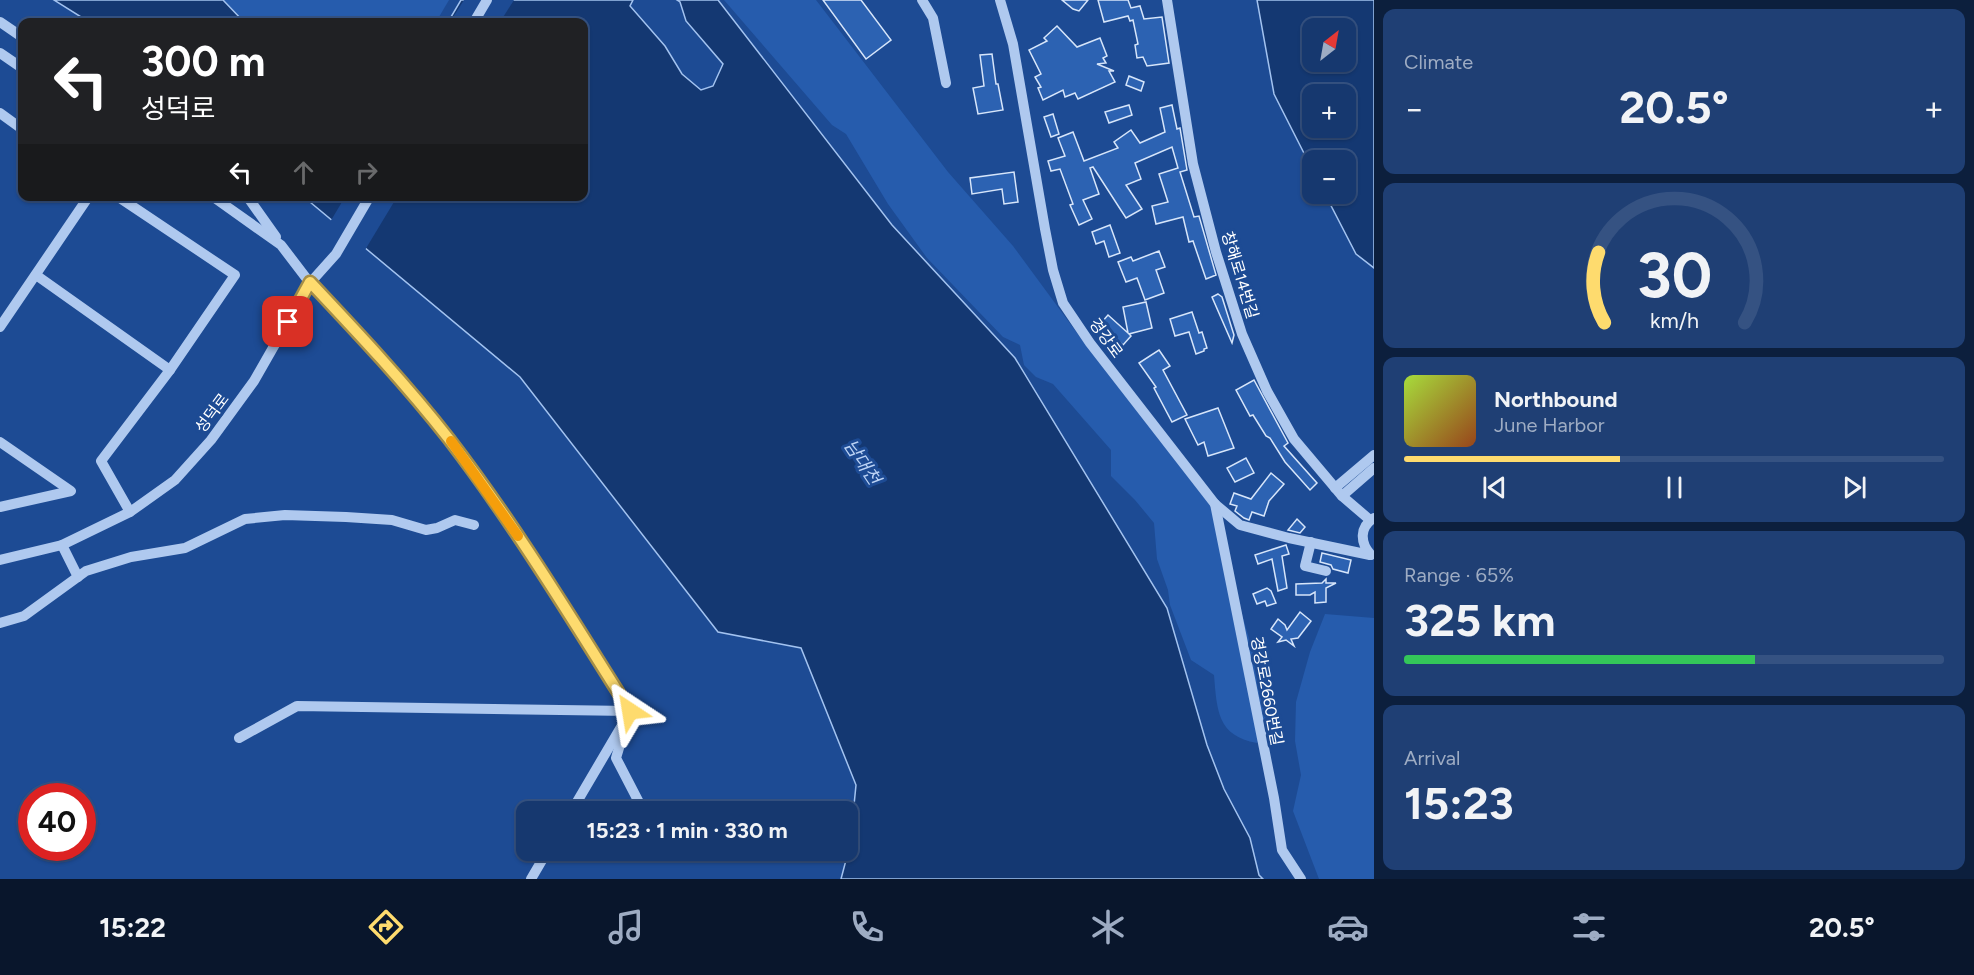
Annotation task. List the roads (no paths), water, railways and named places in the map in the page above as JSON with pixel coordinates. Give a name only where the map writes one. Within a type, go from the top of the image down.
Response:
[{"type":"street","points":[[476,18],[487,0]]},
{"type":"street","points":[[922,0],[933,18],[946,82]]},
{"type":"street","name":"경강로","points":[[1000,0],[1013,44],[1051,260],[1063,303],[1090,343],[1215,504],[1240,525],[1372,556]]},
{"type":"street","name":"창해로14번길","points":[[1167,0],[1193,164],[1216,252],[1242,334],[1267,391],[1294,438],[1339,492],[1372,519]]},
{"type":"street","points":[[0,22],[18,34]]},
{"type":"street","points":[[0,53],[18,65]]},
{"type":"street","points":[[0,113],[18,126]]},
{"type":"street","points":[[0,327],[86,201]]},
{"type":"street","points":[[124,201],[235,275],[170,370],[101,461],[130,512]]},
{"type":"street","points":[[219,201],[281,245]]},
{"type":"street","points":[[250,201],[310,282],[383,359],[449,439],[506,518],[630,711],[616,758],[638,801]]},
{"type":"street","name":"성덕로","points":[[0,560],[62,545],[130,512],[175,480],[211,440],[254,381],[310,282],[336,254],[367,201]]},
{"type":"street","points":[[36,275],[170,370]]},
{"type":"street","points":[[0,442],[71,491],[0,507]]},
{"type":"street","points":[[1339,492],[1374,455]]},
{"type":"street","points":[[1339,492],[1374,468]]},
{"type":"street","name":"경강로2660번길","points":[[1215,504],[1274,798],[1282,850],[1301,879]]},
{"type":"street","points":[[0,623],[24,616],[86,571],[131,557],[185,548],[245,519],[285,515],[346,517],[392,520],[426,530],[455,520],[474,525]]},
{"type":"street","points":[[1372,519],[1362,533],[1365,549],[1372,556]]},
{"type":"street","points":[[1311,542],[1305,566],[1326,571]]},
{"type":"street","points":[[62,545],[78,578]]},
{"type":"street","points":[[239,738],[297,706],[630,711]]},
{"type":"street","points":[[577,801],[630,711]]},
{"type":"street","points":[[531,879],[542,861]]},
{"type":"water","points":[[54,0],[223,0],[240,18],[83,18]]},
{"type":"water","name":"남대천","points":[[461,0],[633,0],[630,6],[665,46],[682,74],[701,90],[713,86],[723,64],[686,21],[680,2],[677,0],[718,0],[892,225],[1015,358],[1167,608],[1207,745],[1224,789],[1250,838],[1259,875],[1263,879],[841,879],[846,861],[858,861],[858,801],[854,801],[856,785],[801,648],[718,632],[520,377],[309,201],[588,201],[588,18],[450,18]]},
{"type":"water","points":[[1257,0],[1374,0],[1374,268],[1356,254],[1330,204],[1356,204],[1356,150],[1302,150],[1274,94]]}]
